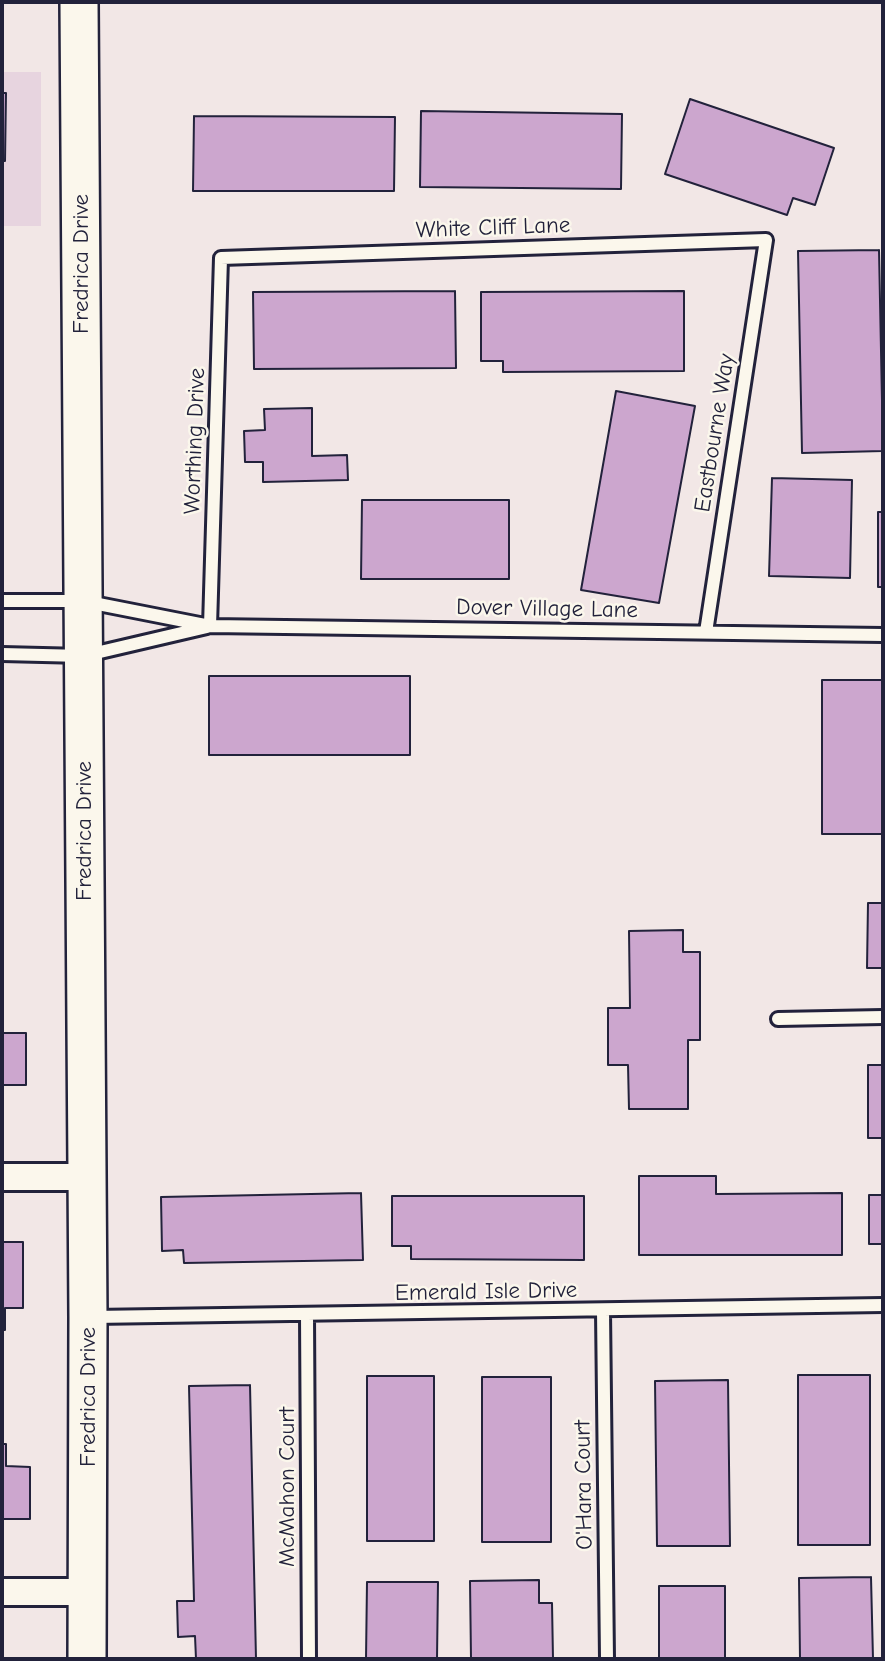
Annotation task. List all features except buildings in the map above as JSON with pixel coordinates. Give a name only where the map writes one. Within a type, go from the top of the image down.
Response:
[{"type":"street","name":"Fredrica Drive","points":[[79,2],[88,1317],[87,1659]]},
{"type":"street","points":[[2,1177],[87,1177]]},
{"type":"street","points":[[2,1592],[88,1592]]},
{"type":"lane","name":"White Cliff Lane","points":[[221,258],[766,240]]},
{"type":"lane","name":"Eastbourne Way","points":[[706,632],[766,240]]},
{"type":"lane","name":"Worthing Drive","points":[[211,626],[221,258]]},
{"type":"lane","name":"Dover Village Lane","points":[[2,601],[83,601],[211,626],[883,635]]},
{"type":"lane","name":"Dover Village Lane","points":[[2,654],[83,656],[211,626]]},
{"type":"lane","points":[[778,1019],[883,1017]]},
{"type":"lane","name":"Emerald Isle Drive","points":[[88,1317],[883,1306]]},
{"type":"lane","name":"O'Hara Court","points":[[603,1311],[607,1659]]},
{"type":"lane","name":"McMahon Court","points":[[307,1315],[309,1659]]},
{"type":"shaded area","points":[[2,72],[41,72],[41,226],[2,226]]}]
